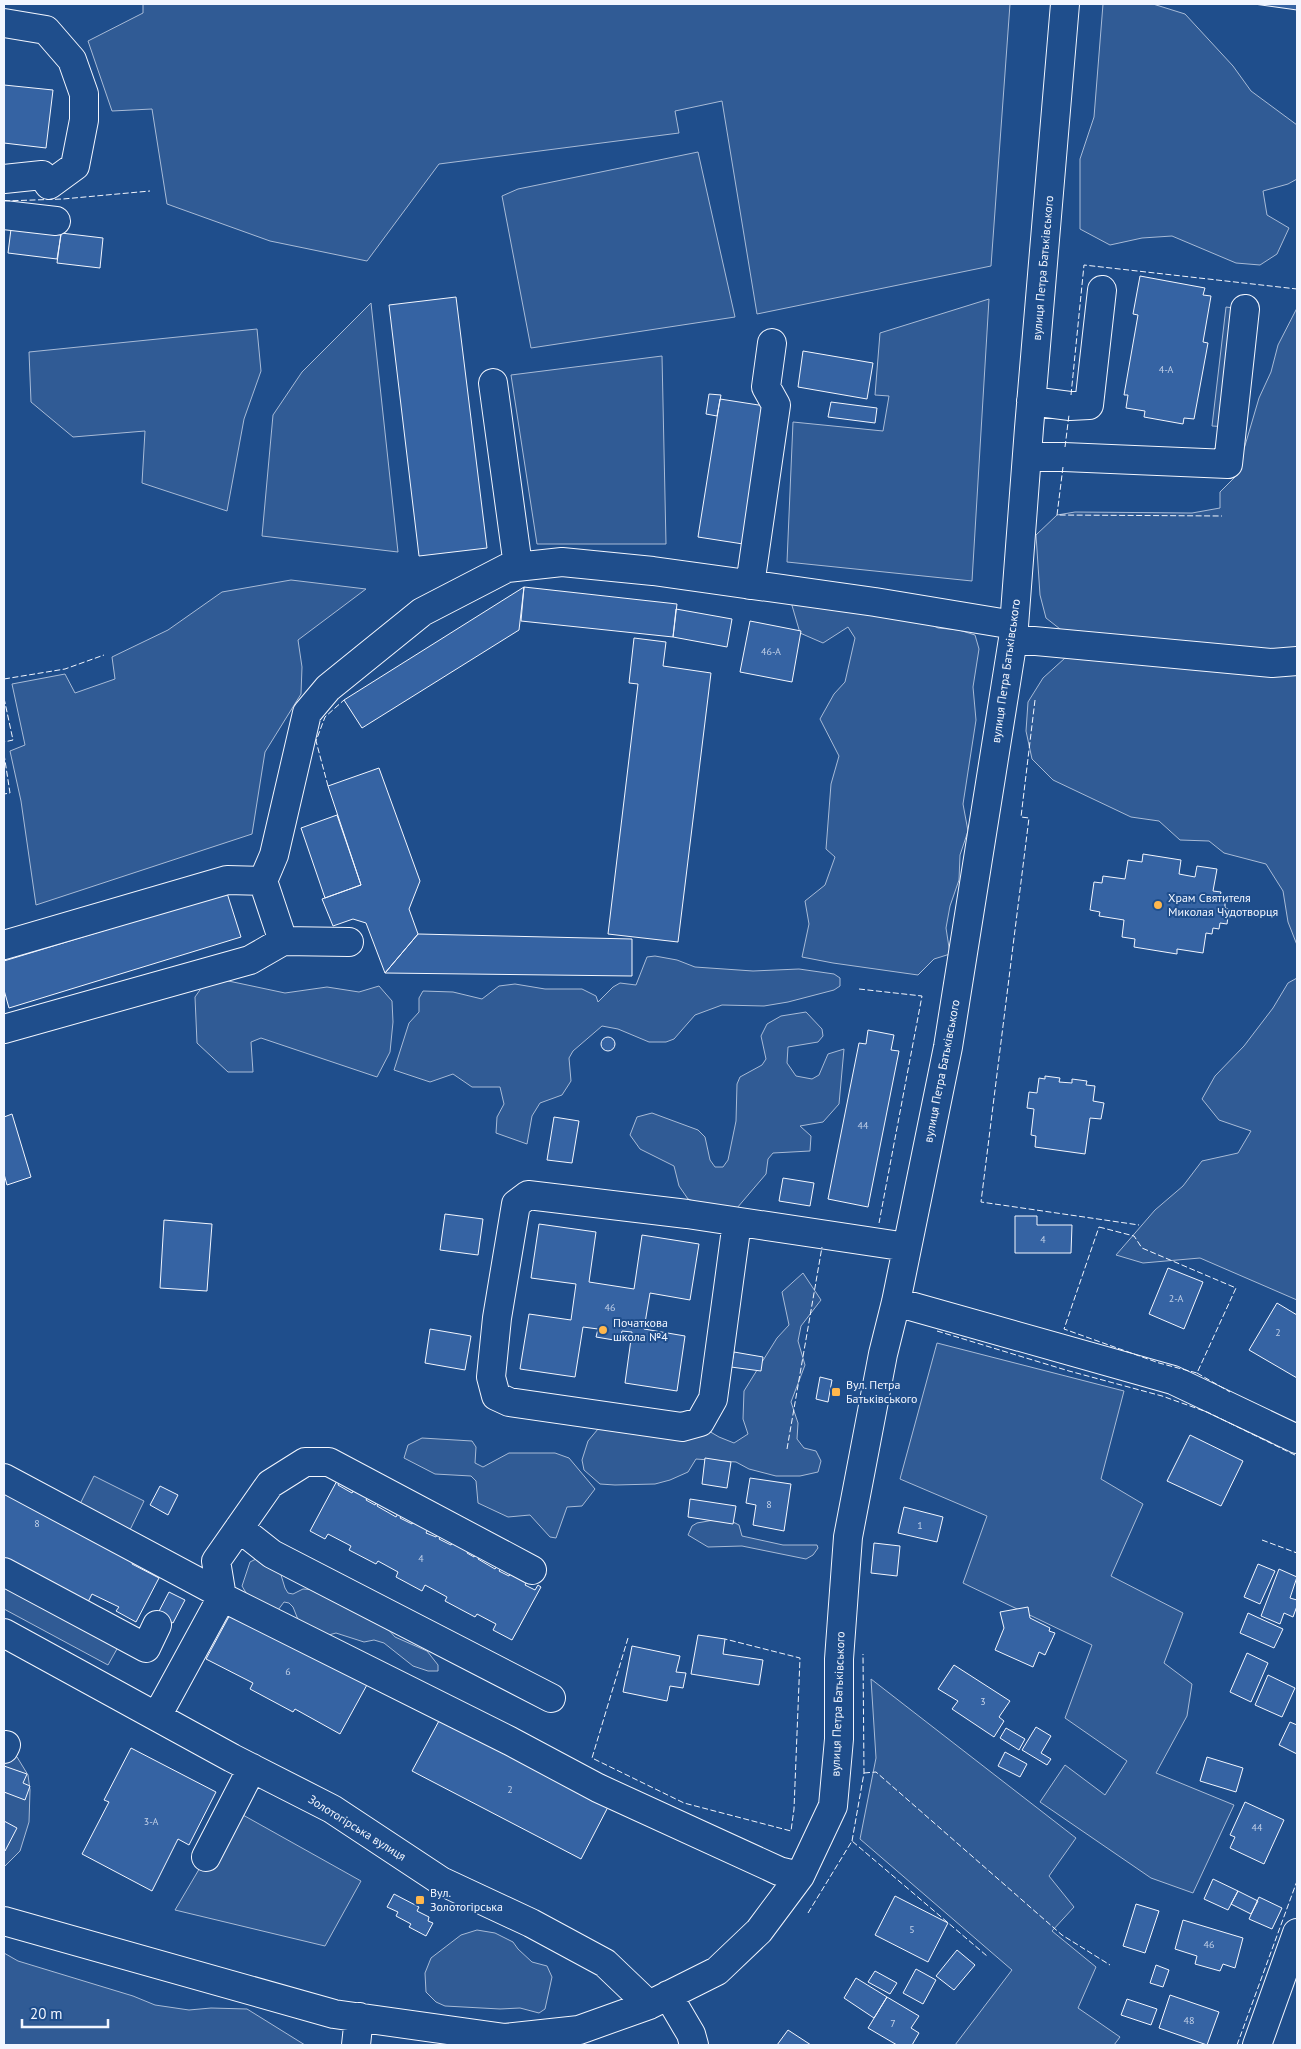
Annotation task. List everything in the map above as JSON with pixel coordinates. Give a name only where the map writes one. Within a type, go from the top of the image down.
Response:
[{"type":"street","name":"вулиця Петра Батьківського","points":[[4,1922],[334,2014],[506,2038],[580,2030],[658,2000],[717,1971],[759,1932],[800,1876],[832,1806],[839,1739],[839,1660],[848,1537],[883,1354],[896,1302],[948,1047],[1014,632],[1031,401],[1065,4]]},
{"type":"street","points":[[4,23],[46,30],[72,60],[84,94],[84,120],[75,166],[49,185],[42,175],[4,179]]},
{"type":"street","points":[[4,215],[56,221]]},
{"type":"street","points":[[1031,401],[1070,406],[1089,405],[1102,290]]},
{"type":"street","points":[[1027,457],[1228,464],[1245,309]]},
{"type":"street","points":[[750,585],[776,405],[766,387],[772,343]]},
{"type":"street","points":[[493,383],[518,566]]},
{"type":"street","points":[[282,941],[263,881],[274,855],[307,713],[328,688],[422,612],[507,568],[562,562],[653,571],[875,602],[1014,632],[1272,663],[1297,661]]},
{"type":"street","points":[[4,945],[227,880],[263,881]]},
{"type":"street","points":[[4,1029],[250,960],[282,941],[349,942]]},
{"type":"street","points":[[737,1222],[713,1399],[700,1422],[682,1427],[509,1402],[496,1396],[491,1377],[497,1318],[516,1204],[528,1195],[737,1222],[907,1247]]},
{"type":"street","points":[[896,1302],[1173,1380],[1297,1439]]},
{"type":"street","points":[[158,1716],[221,1595],[216,1561],[270,1484],[305,1462],[330,1462],[532,1570]]},
{"type":"street","points":[[4,1478],[221,1595],[510,1741],[598,1788],[778,1870],[800,1876]]},
{"type":"street","points":[[239,1528],[272,1554],[551,1698]]},
{"type":"street","points":[[4,1572],[146,1648],[157,1625]]},
{"type":"street","name":"Золотогірська вулиця","points":[[4,1632],[252,1768],[332,1809],[441,1881],[531,1923],[605,1963],[658,2000],[691,2034],[694,2045]]},
{"type":"street","points":[[206,1857],[252,1768]]},
{"type":"street","points":[[1257,2045],[1297,1933]]},
{"type":"street","points":[[356,2045],[359,2017]]},
{"type":"shaded area","points":[[143,4],[1010,4],[991,266],[757,314],[722,101],[675,111],[679,133],[439,164],[367,261],[270,241],[167,204],[152,109],[112,111],[88,41],[143,13]]},
{"type":"shaded area","points":[[1103,4],[1153,4],[1185,14],[1233,66],[1251,91],[1297,125],[1297,179],[1288,184],[1263,191],[1267,215],[1289,228],[1277,254],[1260,265],[1236,263],[1172,236],[1142,238],[1110,245],[1080,229],[1080,159],[1094,117]]},
{"type":"shaded area","points":[[698,152],[735,317],[531,348],[502,196],[518,189]]},
{"type":"shaded area","points":[[989,299],[972,581],[787,562],[793,422],[883,431],[889,396],[875,395],[880,333]]},
{"type":"shaded area","points":[[371,303],[398,552],[262,536],[273,415],[302,372]]},
{"type":"shaded area","points":[[1226,307],[1242,309],[1229,427],[1212,426]]},
{"type":"shaded area","points":[[1297,308],[1297,652],[1069,636],[1046,618],[1040,595],[1036,535],[1057,515],[1075,512],[1192,513],[1220,508],[1220,492],[1236,476],[1259,398],[1271,372],[1278,345]]},
{"type":"shaded area","points":[[257,329],[261,371],[244,419],[227,511],[142,483],[145,431],[73,437],[31,402],[29,352]]},
{"type":"shaded area","points":[[662,356],[666,544],[537,544],[511,375]]},
{"type":"shaded area","points":[[291,580],[366,589],[298,640],[302,667],[301,694],[265,752],[252,834],[36,905],[21,801],[10,751],[25,745],[12,684],[65,674],[75,693],[115,679],[112,657],[168,630],[222,592]]},
{"type":"shaded area","points":[[791,602],[917,617],[938,628],[959,630],[975,635],[979,649],[973,687],[976,720],[963,804],[968,831],[960,855],[959,880],[950,906],[946,928],[950,954],[934,959],[918,975],[802,957],[809,924],[805,901],[825,885],[835,857],[826,849],[831,784],[839,756],[820,719],[834,694],[845,682],[855,638],[848,627],[823,643],[800,633]]},
{"type":"shaded area","points":[[1124,654],[1297,670],[1297,945],[1288,922],[1283,891],[1266,864],[1224,853],[1209,841],[1180,840],[1159,821],[1131,817],[1053,780],[1032,759],[1026,731],[1028,702],[1043,678],[1065,658]]},
{"type":"shaded area","points":[[655,956],[677,960],[695,967],[753,971],[799,969],[834,974],[840,978],[840,986],[834,990],[764,1006],[722,1005],[695,1015],[674,1039],[666,1042],[649,1042],[618,1029],[602,1026],[573,1051],[569,1058],[571,1081],[562,1095],[540,1103],[532,1116],[527,1144],[496,1133],[497,1117],[504,1104],[500,1087],[472,1087],[453,1074],[430,1082],[394,1070],[409,1023],[419,1012],[419,998],[423,991],[453,992],[482,999],[499,986],[515,984],[545,989],[582,989],[596,996],[598,1002],[613,987],[620,983],[636,985],[647,957]]},
{"type":"shaded area","points":[[1297,978],[1297,1300],[1200,1258],[1143,1263],[1116,1255],[1155,1210],[1183,1186],[1202,1161],[1238,1153],[1251,1131],[1219,1120],[1202,1099],[1215,1076],[1244,1046],[1273,1008],[1288,983]]},
{"type":"shaded area","points":[[219,979],[285,993],[327,987],[359,992],[379,986],[392,1001],[393,1022],[390,1052],[377,1077],[261,1038],[251,1042],[253,1072],[228,1072],[197,1043],[195,997],[202,987]]},
{"type":"shaded area","points":[[806,1012],[822,1029],[823,1036],[818,1042],[788,1047],[787,1063],[796,1076],[812,1079],[819,1075],[828,1054],[844,1049],[839,1104],[823,1122],[800,1126],[811,1136],[810,1151],[773,1153],[768,1159],[766,1174],[737,1208],[708,1207],[688,1199],[679,1186],[674,1166],[640,1149],[630,1135],[637,1117],[652,1113],[698,1130],[705,1137],[710,1160],[715,1167],[723,1167],[728,1160],[736,1121],[737,1084],[740,1077],[762,1065],[766,1059],[761,1036],[767,1024],[781,1016]]},
{"type":"shaded area","points":[[803,1273],[821,1300],[801,1326],[798,1341],[805,1365],[791,1402],[798,1423],[797,1439],[804,1448],[816,1451],[821,1461],[818,1472],[800,1476],[776,1476],[749,1469],[736,1462],[696,1459],[688,1472],[670,1480],[655,1484],[615,1485],[600,1484],[584,1470],[582,1460],[588,1441],[603,1423],[685,1417],[719,1437],[734,1443],[748,1434],[743,1419],[744,1391],[777,1338],[789,1325],[782,1292]]},
{"type":"shaded area","points":[[937,1343],[1124,1391],[1101,1479],[1143,1504],[1111,1576],[1183,1613],[1164,1663],[1192,1684],[1187,1716],[1156,1773],[1234,1805],[1193,1893],[1151,1878],[1040,1802],[1065,1765],[1105,1795],[1127,1761],[1065,1718],[1092,1645],[963,1583],[987,1516],[900,1479]]},
{"type":"shaded area","points":[[422,1438],[472,1441],[476,1447],[475,1463],[483,1467],[509,1453],[555,1453],[569,1458],[595,1489],[582,1506],[567,1507],[556,1538],[550,1537],[530,1515],[508,1517],[478,1503],[476,1481],[471,1476],[435,1474],[404,1458],[408,1445]]},
{"type":"shaded area","points":[[94,1476],[144,1501],[129,1532],[79,1506]]},
{"type":"shaded area","points":[[725,1518],[739,1525],[742,1536],[783,1545],[817,1545],[818,1548],[813,1555],[806,1559],[742,1546],[708,1547],[688,1535],[692,1526],[697,1523]]},
{"type":"shaded area","points":[[260,1557],[278,1565],[288,1593],[293,1594],[303,1589],[320,1590],[387,1628],[395,1637],[427,1651],[438,1665],[438,1671],[428,1671],[413,1666],[384,1643],[374,1640],[364,1642],[336,1633],[325,1636],[301,1627],[293,1607],[289,1603],[284,1602],[275,1614],[252,1603],[242,1586],[250,1562]]},
{"type":"shaded area","points":[[4,1576],[122,1640],[108,1665],[4,1609]]},
{"type":"shaded area","points":[[871,1679],[1076,1838],[1049,1876],[1074,1907],[1052,1931],[1096,1967],[1078,2008],[1120,2037],[1114,2045],[955,2045],[1012,1970],[860,1839],[876,1758]]},
{"type":"shaded area","points":[[4,1749],[17,1757],[28,1775],[30,1790],[29,1822],[20,1851],[4,1867]]},
{"type":"shaded area","points":[[234,1810],[361,1881],[325,1946],[175,1910]]},
{"type":"shaded area","points":[[477,1930],[495,1933],[513,1942],[532,1962],[547,1966],[552,1977],[545,2009],[539,2013],[520,2008],[500,2009],[445,2006],[436,2002],[426,1992],[425,1973],[431,1958],[461,1935]]},
{"type":"shaded area","points":[[4,1953],[18,1961],[133,1996],[155,2005],[189,2010],[211,2008],[247,2009],[305,2045],[4,2045]]},
{"type":"building","points":[[1254,4],[1297,4],[1297,10]]},
{"type":"building","points":[[4,85],[53,90],[46,148],[4,143]]},
{"type":"building","points":[[11,229],[61,235],[57,259],[8,253]]},
{"type":"building","points":[[61,233],[103,238],[100,268],[57,263]]},
{"type":"building","points":[[1140,276],[1205,288],[1203,295],[1211,296],[1203,342],[1208,343],[1194,419],[1184,418],[1183,424],[1144,417],[1145,411],[1126,408],[1128,395],[1124,395],[1138,315],[1133,314]]},
{"type":"building","points":[[456,297],[487,548],[419,556],[389,305]]},
{"type":"building","points":[[803,351],[873,363],[867,399],[798,387]]},
{"type":"building","points":[[709,394],[721,395],[717,416],[706,414]]},
{"type":"building","points":[[720,399],[765,406],[743,544],[698,537]]},
{"type":"building","points":[[831,402],[877,408],[875,423],[828,417]]},
{"type":"building","points":[[524,587],[519,630],[362,728],[344,700]]},
{"type":"building","points":[[524,587],[677,604],[673,637],[521,621]]},
{"type":"building","points":[[676,609],[732,619],[727,647],[673,637]]},
{"type":"building","points":[[750,621],[801,631],[792,682],[740,672]]},
{"type":"building","points":[[634,638],[666,642],[663,666],[711,673],[678,942],[608,934],[638,684],[629,683]]},
{"type":"building","points":[[379,768],[420,881],[409,909],[418,934],[385,973],[366,923],[353,919],[333,926],[322,899],[361,885],[328,786]]},
{"type":"building","points":[[337,815],[361,885],[325,898],[301,828]]},
{"type":"building","name":"Храм Святителя Миколая Чудотворця","points":[[1143,854],[1181,860],[1179,874],[1195,877],[1197,866],[1217,869],[1213,891],[1221,892],[1219,901],[1225,902],[1225,908],[1229,909],[1227,924],[1220,923],[1219,929],[1213,928],[1212,934],[1206,933],[1203,953],[1177,949],[1177,954],[1134,947],[1135,939],[1122,937],[1124,920],[1099,916],[1100,912],[1090,910],[1094,882],[1102,883],[1103,876],[1125,879],[1128,860],[1142,862]]},
{"type":"building","points":[[227,893],[241,937],[9,1008],[4,990],[4,961]]},
{"type":"building","points":[[418,934],[632,939],[632,976],[385,973]]},
{"type":"building","points":[[868,1030],[894,1035],[891,1050],[899,1051],[868,1207],[828,1199],[859,1043],[866,1044]]},
{"type":"building","points":[[608,1037],[613,1039],[615,1044],[613,1049],[608,1051],[603,1049],[601,1044],[603,1039]]},
{"type":"building","points":[[1045,1076],[1060,1078],[1059,1082],[1072,1083],[1072,1079],[1087,1081],[1086,1085],[1095,1086],[1093,1101],[1104,1103],[1101,1119],[1090,1118],[1085,1154],[1035,1147],[1036,1136],[1031,1135],[1034,1109],[1027,1108],[1029,1092],[1037,1093],[1039,1078],[1045,1079]]},
{"type":"building","points":[[12,1114],[31,1177],[7,1185],[4,1174],[4,1117]]},
{"type":"building","points":[[554,1117],[579,1121],[572,1163],[547,1160]]},
{"type":"building","points":[[783,1178],[814,1183],[810,1206],[779,1201]]},
{"type":"building","points":[[445,1214],[483,1219],[478,1255],[440,1250]]},
{"type":"building","points":[[1015,1216],[1037,1216],[1037,1225],[1072,1225],[1071,1253],[1015,1253]]},
{"type":"building","points":[[164,1220],[212,1224],[207,1291],[160,1288]]},
{"type":"building","points":[[539,1224],[596,1232],[589,1282],[634,1289],[642,1235],[699,1244],[690,1300],[650,1293],[644,1329],[685,1336],[677,1391],[625,1383],[632,1332],[622,1331],[620,1341],[596,1337],[598,1329],[583,1327],[575,1377],[520,1369],[529,1314],[571,1320],[576,1284],[531,1278]]},
{"type":"building","points":[[1168,1268],[1203,1282],[1184,1329],[1149,1314]]},
{"type":"building","points":[[1277,1303],[1297,1315],[1297,1378],[1249,1350]]},
{"type":"building","points":[[430,1329],[471,1336],[465,1370],[425,1363]]},
{"type":"building","points":[[734,1352],[763,1357],[761,1371],[731,1367]]},
{"type":"building","points":[[820,1377],[832,1380],[828,1402],[816,1399]]},
{"type":"building","points":[[1190,1435],[1243,1461],[1221,1506],[1167,1481]]},
{"type":"building","points":[[705,1458],[731,1462],[727,1488],[702,1484]]},
{"type":"building","points":[[339,1477],[341,1478],[338,1485],[352,1493],[356,1486],[370,1493],[366,1500],[375,1505],[378,1498],[380,1500],[377,1506],[396,1517],[400,1510],[404,1512],[400,1518],[412,1524],[415,1518],[430,1525],[426,1533],[436,1537],[439,1531],[443,1533],[439,1539],[451,1545],[455,1539],[470,1547],[467,1553],[474,1557],[477,1552],[481,1553],[478,1559],[495,1569],[499,1563],[503,1565],[499,1571],[509,1576],[512,1570],[528,1579],[525,1585],[535,1590],[538,1585],[541,1587],[512,1640],[493,1630],[496,1624],[477,1614],[475,1617],[445,1601],[447,1597],[425,1585],[422,1591],[396,1577],[398,1572],[378,1561],[376,1564],[349,1550],[351,1546],[328,1534],[325,1539],[310,1531]]},
{"type":"building","points":[[750,1478],[791,1484],[784,1531],[753,1525],[756,1505],[746,1503]]},
{"type":"building","points":[[160,1486],[178,1495],[168,1515],[150,1505]]},
{"type":"building","points":[[4,1489],[135,1557],[132,1564],[159,1578],[136,1622],[116,1611],[119,1607],[92,1594],[87,1604],[4,1561]]},
{"type":"building","points":[[690,1499],[736,1506],[733,1524],[688,1517]]},
{"type":"building","points":[[904,1507],[943,1517],[937,1542],[898,1533]]},
{"type":"building","points":[[874,1543],[900,1546],[897,1576],[871,1573]]},
{"type":"building","points":[[1258,1564],[1275,1571],[1260,1604],[1244,1597]]},
{"type":"building","points":[[1279,1569],[1297,1577],[1290,1598],[1297,1600],[1297,1606],[1293,1617],[1284,1613],[1280,1624],[1261,1616]]},
{"type":"building","points":[[169,1592],[185,1600],[173,1623],[157,1615]]},
{"type":"building","points":[[1028,1607],[1030,1618],[1050,1628],[1049,1631],[1055,1633],[1045,1655],[1039,1652],[1033,1667],[995,1650],[1004,1628],[1000,1612]]},
{"type":"building","points":[[233,1609],[368,1683],[340,1734],[295,1709],[293,1712],[250,1689],[253,1683],[206,1659]]},
{"type":"building","points":[[1248,1613],[1283,1629],[1274,1648],[1240,1633]]},
{"type":"building","points":[[698,1635],[725,1639],[723,1654],[763,1660],[759,1685],[691,1674]]},
{"type":"building","points":[[632,1646],[680,1656],[676,1672],[686,1673],[683,1688],[670,1686],[667,1701],[623,1692]]},
{"type":"building","points":[[1247,1653],[1268,1663],[1251,1702],[1230,1692]]},
{"type":"building","points":[[954,1665],[1010,1701],[999,1717],[1004,1721],[994,1737],[952,1709],[958,1701],[938,1689]]},
{"type":"building","points":[[1268,1675],[1295,1688],[1282,1717],[1255,1705]]},
{"type":"building","points":[[440,1719],[608,1807],[581,1859],[412,1771]]},
{"type":"building","points":[[1290,1722],[1297,1725],[1297,1754],[1279,1745]]},
{"type":"building","points":[[1036,1727],[1051,1736],[1041,1753],[1051,1759],[1047,1765],[1022,1750]]},
{"type":"building","points":[[1006,1728],[1025,1739],[1019,1750],[1000,1738]]},
{"type":"building","points":[[131,1748],[216,1792],[189,1845],[178,1839],[152,1891],[82,1854],[109,1802],[104,1800]]},
{"type":"building","points":[[1005,1752],[1027,1764],[1020,1777],[998,1766]]},
{"type":"building","points":[[1207,1757],[1243,1768],[1236,1792],[1200,1781]]},
{"type":"building","points":[[4,1766],[27,1774],[23,1783],[30,1786],[25,1800],[4,1792]]},
{"type":"building","points":[[1245,1802],[1284,1820],[1264,1864],[1230,1848],[1235,1837],[1230,1835]]},
{"type":"building","points":[[4,1821],[17,1828],[5,1851],[4,1851]]},
{"type":"building","points":[[1213,1879],[1238,1891],[1228,1910],[1204,1899]]},
{"type":"building","points":[[1238,1891],[1258,1901],[1251,1914],[1231,1904]]},
{"type":"building","points":[[394,1894],[419,1907],[417,1911],[429,1917],[428,1921],[433,1923],[426,1936],[409,1927],[411,1924],[396,1916],[398,1912],[387,1907]]},
{"type":"building","points":[[895,1896],[948,1923],[928,1962],[875,1935]]},
{"type":"building","points":[[1259,1897],[1282,1908],[1272,1929],[1249,1919]]},
{"type":"building","points":[[1136,1904],[1159,1911],[1145,1953],[1123,1946]]},
{"type":"building","points":[[1183,1920],[1243,1938],[1235,1968],[1223,1964],[1220,1971],[1195,1964],[1197,1956],[1175,1949]]},
{"type":"building","points":[[957,1950],[975,1965],[954,1990],[936,1976]]},
{"type":"building","points":[[1156,1965],[1169,1970],[1163,1987],[1150,1983]]},
{"type":"building","points":[[916,1969],[936,1980],[923,2004],[903,1993]]},
{"type":"building","points":[[875,1971],[897,1983],[890,1994],[868,1982]]},
{"type":"building","points":[[856,1978],[887,1997],[874,2018],[844,1998]]},
{"type":"building","points":[[1170,1995],[1219,2012],[1207,2045],[1159,2028]]},
{"type":"building","points":[[887,1997],[919,2016],[911,2028],[919,2033],[912,2045],[897,2045],[868,2028]]},
{"type":"building","points":[[1127,1999],[1157,2009],[1151,2025],[1121,2015]]},
{"type":"building","points":[[788,2030],[811,2045],[777,2045]]},
{"type":"fence","points":[[4,201],[63,199],[150,191]]},
{"type":"fence","points":[[1071,395],[1084,265],[1297,289]]},
{"type":"fence","points":[[1065,447],[1069,415]]},
{"type":"fence","points":[[1063,467],[1057,515],[1222,516]]},
{"type":"fence","points":[[4,679],[65,669],[104,655]]},
{"type":"fence","points":[[4,698],[13,740],[4,742]]},
{"type":"fence","points":[[328,786],[316,741],[325,717],[344,700]]},
{"type":"fence","points":[[1035,700],[1021,817],[1029,818],[981,1202],[1139,1225]]},
{"type":"fence","points":[[4,754],[10,793],[4,794]]},
{"type":"fence","points":[[859,989],[922,996],[879,1223]]},
{"type":"fence","points":[[1099,1227],[1134,1236],[1142,1248],[1236,1288],[1197,1373],[1159,1363],[1064,1329],[1099,1227]]},
{"type":"fence","points":[[787,1449],[822,1247]]},
{"type":"fence","points":[[937,1331],[1069,1371],[1162,1396],[1207,1412],[1297,1456]]},
{"type":"fence","points":[[1197,1373],[1230,1392]]},
{"type":"fence","points":[[1262,1540],[1297,1553]]},
{"type":"fence","points":[[628,1638],[592,1758],[684,1803],[791,1831],[794,1809],[800,1658],[725,1639]]},
{"type":"fence","points":[[852,1841],[864,1773],[863,1654]]},
{"type":"fence","points":[[864,1773],[876,1772],[1062,1935],[1110,1965]]},
{"type":"fence","points":[[808,1913],[852,1841],[987,1956]]},
{"type":"fence","points":[[1237,2045],[1297,1881]]},
{"type":"place","name":"Храм Святителя Миколая Чудотворця","points":[[1158,905]]},
{"type":"place","name":"Початкова школа №4","points":[[603,1330]]},
{"type":"place","name":"Вул. Петра Батьківського","points":[[836,1392]]},
{"type":"place","name":"Вул. Золотогірська","points":[[420,1900]]}]
